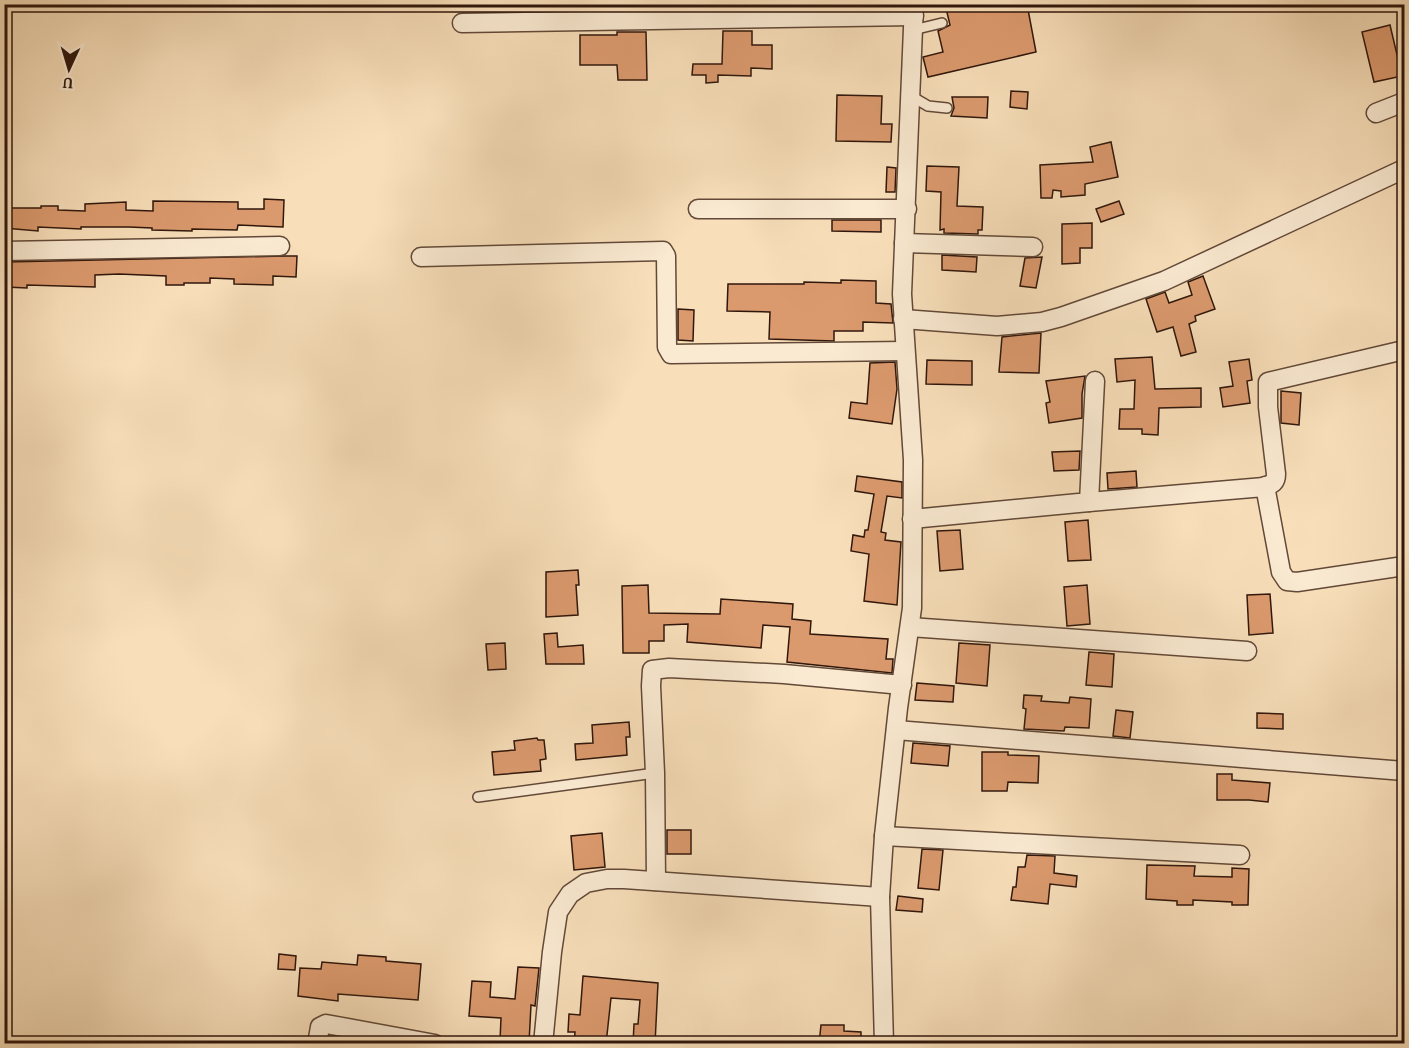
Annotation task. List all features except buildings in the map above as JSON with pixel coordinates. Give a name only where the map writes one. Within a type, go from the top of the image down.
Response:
[{"type":"street","points":[[462,23],[913,17],[903,319],[912,460],[912,608],[884,836],[880,897],[884,1044]]},
{"type":"street","points":[[1376,113],[1404,102]]},
{"type":"street","points":[[903,319],[998,326],[1042,322],[1061,317],[1164,280],[1404,169]]},
{"type":"street","points":[[698,209],[907,209]]},
{"type":"street","points":[[904,243],[1033,247]]},
{"type":"street","points":[[4,251],[280,246]]},
{"type":"street","points":[[421,257],[663,251],[666,256],[666,347],[671,354],[905,351]]},
{"type":"street","points":[[912,519],[1265,486],[1275,481],[1276,474],[1268,406],[1268,382],[1404,350]]},
{"type":"street","points":[[1089,502],[1095,381]]},
{"type":"street","points":[[1265,486],[1281,572],[1287,581],[1297,582],[1404,566]]},
{"type":"street","points":[[910,627],[1247,651]]},
{"type":"street","points":[[656,881],[656,773],[652,670],[784,674],[902,685]]},
{"type":"street","points":[[896,730],[1404,771]]},
{"type":"street","points":[[884,836],[1240,855]]},
{"type":"street","points":[[543,1044],[558,912],[564,900],[578,888],[595,880],[656,881],[880,897]]},
{"type":"street","points":[[317,1044],[320,1027],[326,1024],[435,1044]]},
{"type":"lane","points":[[913,17],[942,23]]},
{"type":"lane","points":[[911,96],[928,106],[947,108]]},
{"type":"lane","points":[[478,796],[656,773]]}]
